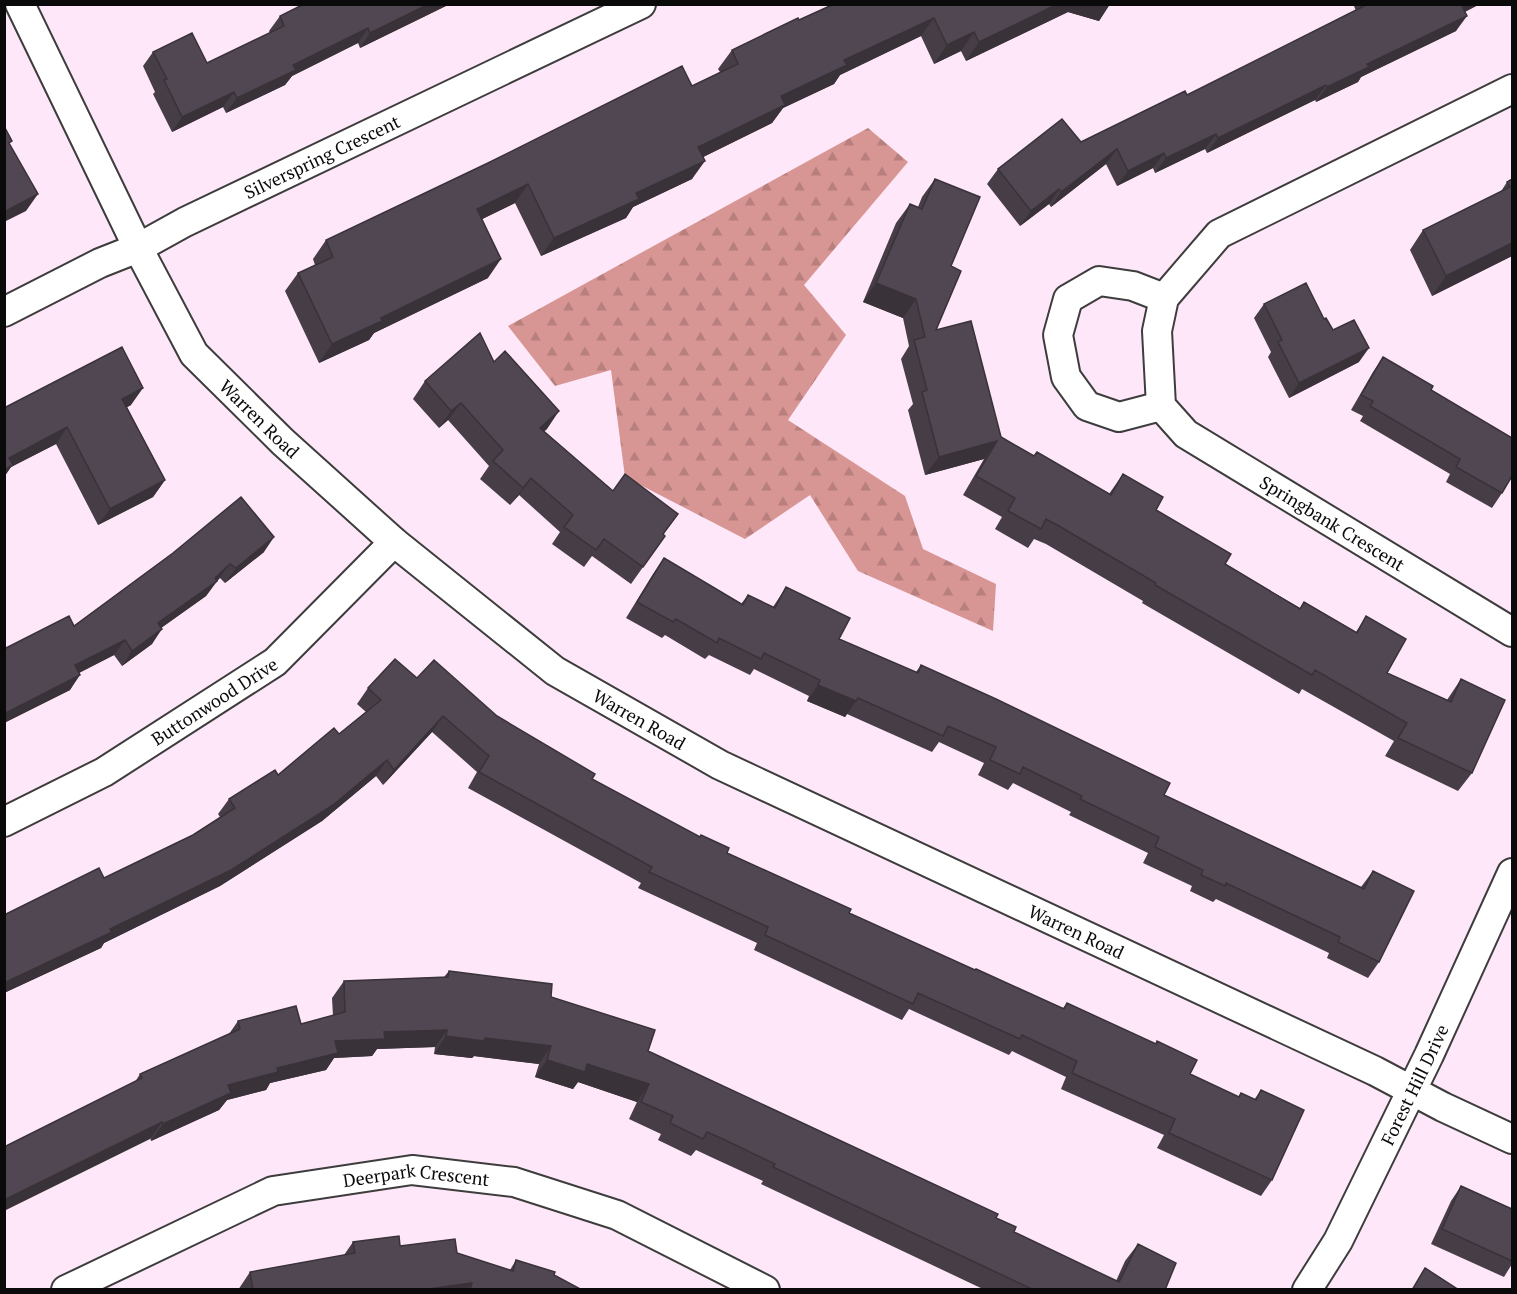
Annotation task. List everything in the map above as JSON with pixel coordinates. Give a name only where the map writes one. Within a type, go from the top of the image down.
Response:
[{"type":"street","name":"Warren Road","points":[[20,4],[138,248],[194,354],[283,442],[394,542],[555,671],[720,765],[1365,1066],[1512,1139]]},
{"type":"street","name":"Silverspring Crescent","points":[[4,312],[100,263],[138,248],[185,222],[641,4]]},
{"type":"street","points":[[1164,298],[1133,286],[1099,281],[1068,300],[1058,335],[1065,377],[1088,406],[1119,417],[1161,406],[1157,331],[1164,298],[1219,234],[1512,89]]},
{"type":"street","name":"Springbank Crescent","points":[[1161,406],[1186,434],[1512,632]]},
{"type":"street","name":"Buttonwood Drive","points":[[4,822],[104,772],[275,662],[394,542]]},
{"type":"street","name":"Forest Hill Drive","points":[[1306,1290],[1338,1240],[1512,873]]},
{"type":"street","name":"Deerpark Crescent","points":[[66,1290],[273,1191],[412,1170],[514,1182],[617,1215],[765,1290]]},
{"type":"green space","points":[[868,128],[908,162],[804,285],[846,335],[788,420],[905,496],[923,549],[996,584],[993,631],[858,571],[810,495],[745,539],[625,477],[611,370],[555,386],[508,326]]},
{"type":"building","points":[[304,4],[429,4],[370,33],[368,28],[293,65],[296,70],[237,98],[234,92],[182,117],[153,52],[192,33],[207,63],[284,26],[280,16]]},
{"type":"building","points":[[834,4],[1058,4],[979,42],[974,32],[947,45],[934,18],[844,60],[847,65],[781,96],[785,105],[698,147],[705,161],[636,193],[639,199],[554,238],[528,184],[477,209],[501,259],[381,318],[382,321],[332,344],[298,273],[333,257],[326,240],[488,163],[682,66],[692,86],[738,64],[732,50],[798,18],[799,20]]},
{"type":"building","points":[[1368,4],[1461,4],[1467,16],[1367,64],[1369,67],[1327,87],[1326,85],[1218,138],[1216,134],[1166,158],[1164,153],[1128,171],[1117,149],[1061,192],[1059,189],[1031,211],[998,169],[1062,119],[1081,142],[1185,91],[1187,95]]},
{"type":"building","points":[[4,126],[12,141],[9,143],[38,194],[4,212]]},
{"type":"building","points":[[935,179],[980,197],[951,266],[961,271],[936,330],[971,321],[1001,437],[1034,456],[1037,452],[1111,495],[1123,474],[1163,497],[1156,510],[1231,554],[1225,564],[1300,609],[1304,602],[1357,633],[1366,616],[1406,639],[1387,673],[1451,702],[1461,679],[1505,700],[1472,773],[1398,738],[1407,723],[1315,670],[1312,675],[1046,519],[1041,529],[1008,511],[1015,498],[976,476],[997,441],[939,457],[922,392],[927,390],[914,340],[925,337],[916,299],[876,283],[910,204],[922,209]]},
{"type":"building","points":[[1512,179],[1512,243],[1446,276],[1423,230],[1510,187],[1507,182]]},
{"type":"building","points":[[1306,283],[1324,319],[1326,318],[1333,330],[1354,320],[1369,348],[1299,383],[1278,342],[1282,340],[1264,304]]},
{"type":"building","points":[[480,333],[494,362],[505,351],[559,411],[540,428],[613,491],[625,474],[678,514],[643,567],[604,539],[596,550],[564,527],[573,515],[531,478],[523,488],[493,461],[503,450],[461,403],[451,411],[425,381]]},
{"type":"building","points":[[122,347],[143,388],[122,399],[165,480],[110,509],[67,427],[9,458],[13,465],[4,470],[4,408]]},
{"type":"building","points":[[1383,357],[1433,386],[1431,390],[1512,438],[1512,476],[1502,493],[1456,467],[1460,459],[1370,406],[1373,401],[1361,395]]},
{"type":"building","points":[[241,497],[274,537],[236,568],[230,564],[215,578],[217,581],[158,623],[162,629],[132,651],[125,640],[75,665],[80,675],[4,714],[4,649],[69,616],[74,626],[173,553]]},
{"type":"building","points":[[664,558],[743,605],[748,595],[775,608],[786,587],[850,618],[839,639],[918,673],[921,665],[996,699],[1170,783],[1164,795],[1364,889],[1373,871],[1414,891],[1379,962],[1338,942],[1340,937],[1226,883],[1225,886],[1201,875],[1203,870],[1155,847],[1159,837],[1080,799],[1082,796],[1023,767],[1020,774],[990,760],[996,747],[948,726],[943,736],[858,698],[856,701],[818,685],[820,680],[764,653],[761,659],[719,638],[717,643],[676,619],[673,622],[637,602]]},
{"type":"building","points":[[395,659],[417,678],[434,660],[497,716],[595,774],[592,779],[700,837],[701,835],[729,848],[727,853],[851,909],[849,913],[975,970],[1064,1009],[1067,1003],[1156,1044],[1157,1041],[1197,1060],[1190,1074],[1239,1097],[1241,1093],[1256,1100],[1261,1090],[1304,1110],[1272,1180],[1169,1133],[1175,1119],[1072,1073],[1077,1061],[1022,1035],[1020,1039],[918,993],[913,1004],[765,935],[768,927],[649,872],[652,867],[479,772],[489,756],[443,716],[394,770],[387,760],[333,805],[231,870],[110,929],[112,932],[4,983],[4,915],[99,868],[104,878],[193,835],[235,808],[229,799],[275,770],[278,775],[334,728],[339,734],[381,700],[368,688]]},
{"type":"building","points":[[449,971],[552,984],[551,997],[655,1030],[648,1051],[998,1214],[996,1218],[1016,1227],[1014,1232],[1119,1282],[1138,1244],[1176,1263],[1165,1290],[1034,1290],[773,1167],[775,1164],[725,1140],[707,1132],[703,1139],[670,1123],[673,1116],[641,1102],[649,1084],[587,1064],[585,1072],[547,1060],[551,1046],[446,1036],[447,1030],[384,1032],[385,1039],[335,1041],[338,1053],[277,1068],[278,1072],[228,1085],[231,1093],[163,1124],[162,1122],[4,1200],[4,1147],[142,1078],[140,1074],[240,1029],[238,1021],[296,1006],[301,1024],[345,1012],[344,981],[448,977]]},
{"type":"building","points":[[1461,1186],[1512,1209],[1512,1261],[1442,1229]]},
{"type":"building","points":[[399,1236],[400,1246],[455,1239],[457,1253],[513,1271],[516,1260],[555,1272],[554,1275],[582,1290],[470,1290],[472,1283],[421,1290],[253,1290],[250,1272],[355,1253],[353,1242]]},
{"type":"building","points":[[1425,1268],[1459,1290],[1412,1290]]}]
